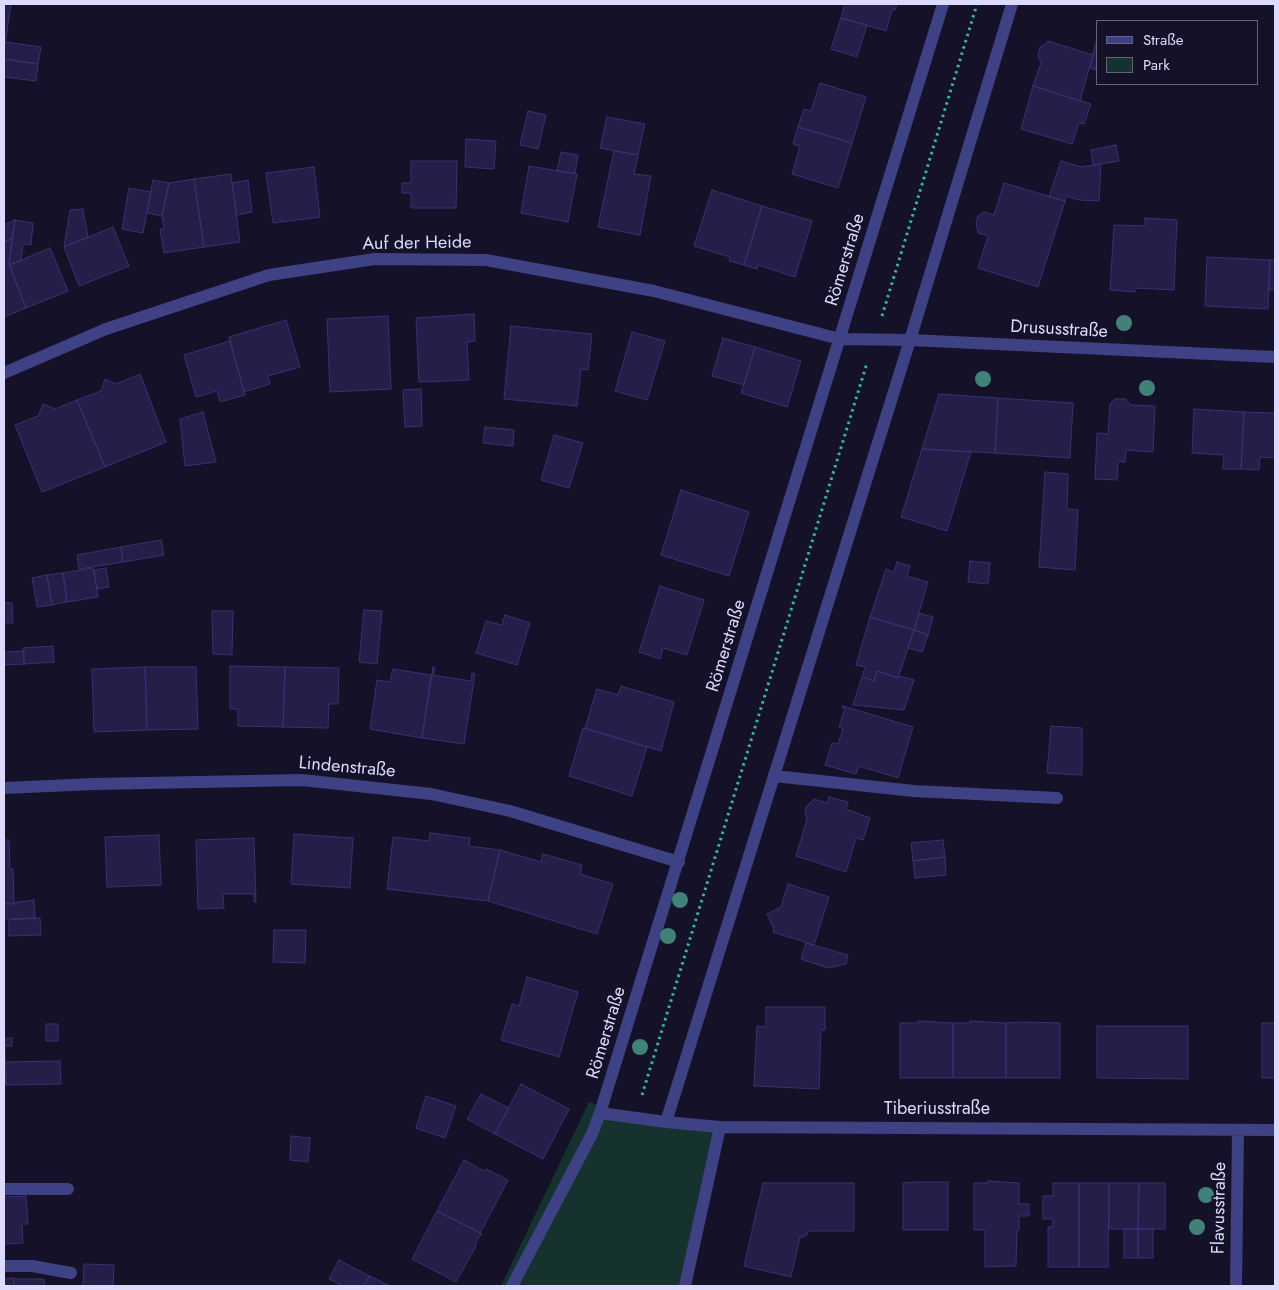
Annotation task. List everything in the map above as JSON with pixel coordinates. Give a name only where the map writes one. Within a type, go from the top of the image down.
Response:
[{"type":"street","name":"Römerstraße","points":[[512,1286],[592,1134],[600,1113],[943,4]]},
{"type":"street","points":[[666,1122],[910,340],[1012,4]]},
{"type":"street","name":"Auf der Heide","points":[[4,373],[106,329],[269,275],[375,260],[486,260],[654,291],[840,339]]},
{"type":"street","name":"Drususstraße","points":[[840,339],[910,340],[1275,357]]},
{"type":"street","points":[[774,776],[914,791],[1057,798]]},
{"type":"street","name":"Lindenstraße","points":[[4,788],[94,784],[302,780],[351,785],[431,794],[510,811],[679,862]]},
{"type":"street","name":"Tiberiusstraße","points":[[600,1113],[720,1127],[1275,1130]]},
{"type":"street","points":[[685,1286],[720,1127]]},
{"type":"street","name":"Flavusstraße","points":[[1236,1286],[1238,1130]]},
{"type":"street","points":[[4,1189],[68,1189]]},
{"type":"street","points":[[4,1266],[32,1266],[71,1273]]},
{"type":"path","points":[[636,1117],[977,4]]},
{"type":"green space","points":[[589,1102],[636,1117],[720,1127],[685,1286],[501,1286]]},
{"type":"building","points":[[4,4],[11,4],[5,44],[4,44]]},
{"type":"building","points":[[845,4],[897,4],[895,10],[892,10],[886,31],[841,18]]},
{"type":"building","points":[[841,18],[867,25],[857,57],[831,49]]},
{"type":"building","points":[[1048,41],[1093,55],[1080,101],[1033,86],[1041,63],[1038,56],[1040,47]]},
{"type":"building","points":[[6,42],[41,47],[38,64],[4,59],[4,44]]},
{"type":"building","points":[[1096,42],[1096,67],[1095,70],[1090,68]]},
{"type":"building","points":[[4,59],[38,64],[36,81],[4,77]]},
{"type":"building","points":[[820,83],[866,97],[852,143],[798,127],[804,109],[811,111]]},
{"type":"building","points":[[1033,86],[1091,104],[1084,124],[1079,123],[1072,144],[1021,129]]},
{"type":"building","points":[[528,111],[546,115],[538,149],[520,145]]},
{"type":"building","points":[[607,117],[645,124],[638,155],[600,148]]},
{"type":"building","points":[[798,127],[852,143],[838,188],[792,174],[800,146],[793,144]]},
{"type":"building","points":[[466,139],[496,141],[494,169],[465,167]]},
{"type":"building","points":[[1116,145],[1119,161],[1093,165],[1091,150]]},
{"type":"building","points":[[614,151],[638,155],[634,174],[651,176],[640,235],[598,227]]},
{"type":"building","points":[[561,152],[578,155],[575,173],[557,171]]},
{"type":"building","points":[[411,161],[457,161],[456,208],[411,208],[411,193],[402,193],[402,183],[411,183]]},
{"type":"building","points":[[1061,161],[1081,167],[1101,164],[1099,201],[1079,200],[1066,196],[1065,201],[1049,197]]},
{"type":"building","points":[[529,166],[577,174],[568,222],[521,213]]},
{"type":"building","points":[[314,167],[320,217],[273,223],[266,173]]},
{"type":"building","points":[[231,174],[240,242],[204,247],[194,179]]},
{"type":"building","points":[[194,179],[204,247],[164,253],[160,229],[164,229],[162,216],[169,183]]},
{"type":"building","points":[[153,180],[169,183],[162,216],[147,213]]},
{"type":"building","points":[[248,180],[252,212],[237,215],[232,183]]},
{"type":"building","points":[[1004,183],[1065,201],[1038,287],[978,268],[988,236],[978,233],[976,222],[978,216],[984,212],[994,215]]},
{"type":"building","points":[[129,188],[151,192],[143,233],[122,229]]},
{"type":"building","points":[[712,190],[762,206],[744,265],[729,261],[730,257],[694,246]]},
{"type":"building","points":[[762,206],[812,221],[795,277],[758,265],[757,269],[744,265]]},
{"type":"building","points":[[83,209],[88,237],[64,247],[70,210]]},
{"type":"building","points":[[1145,218],[1177,220],[1174,290],[1135,288],[1135,292],[1110,290],[1114,225],[1145,226]]},
{"type":"building","points":[[15,220],[12,239],[4,242],[4,225]]},
{"type":"building","points":[[15,220],[33,223],[31,245],[23,244],[21,261],[9,265]]},
{"type":"building","points":[[113,227],[129,266],[79,286],[64,247]]},
{"type":"building","points":[[12,239],[9,263],[26,308],[4,317],[4,242]]},
{"type":"building","points":[[50,248],[68,291],[26,308],[9,265]]},
{"type":"building","points":[[1207,257],[1270,260],[1268,309],[1205,306]]},
{"type":"building","points":[[1270,260],[1275,260],[1275,290],[1268,290]]},
{"type":"building","points":[[474,314],[475,341],[467,342],[469,380],[419,382],[416,318]]},
{"type":"building","points":[[388,316],[391,389],[330,392],[327,319]]},
{"type":"building","points":[[286,320],[300,367],[268,376],[270,384],[244,392],[229,337]]},
{"type":"building","points":[[511,326],[592,334],[588,370],[581,369],[577,406],[504,399]]},
{"type":"building","points":[[632,332],[665,341],[647,400],[615,391]]},
{"type":"building","points":[[723,338],[755,347],[744,385],[712,376]]},
{"type":"building","points":[[230,341],[245,395],[220,402],[217,391],[196,397],[184,355]]},
{"type":"building","points":[[755,347],[801,361],[787,407],[741,393]]},
{"type":"building","points":[[140,374],[166,442],[105,467],[77,400],[101,391],[105,379],[116,384]]},
{"type":"building","points":[[421,389],[422,426],[405,427],[403,390]]},
{"type":"building","points":[[939,394],[998,398],[995,453],[922,449]]},
{"type":"building","points":[[998,398],[1073,403],[1070,458],[995,453]]},
{"type":"building","points":[[1115,399],[1126,399],[1130,405],[1155,406],[1153,452],[1126,450],[1125,462],[1118,461],[1117,480],[1095,479],[1097,433],[1108,434],[1110,404]]},
{"type":"building","points":[[77,400],[105,467],[42,492],[15,425],[38,416],[43,404],[55,409]]},
{"type":"building","points":[[1194,409],[1244,412],[1241,469],[1223,469],[1224,455],[1192,453]]},
{"type":"building","points":[[203,412],[216,462],[185,466],[180,419]]},
{"type":"building","points":[[1244,412],[1275,413],[1275,458],[1260,457],[1259,470],[1241,469]]},
{"type":"building","points":[[485,427],[514,430],[513,446],[483,443]]},
{"type":"building","points":[[554,435],[583,443],[569,488],[541,480]]},
{"type":"building","points":[[922,449],[971,452],[947,531],[901,517]]},
{"type":"building","points":[[1045,472],[1068,474],[1067,509],[1078,510],[1075,570],[1039,567]]},
{"type":"building","points":[[681,490],[749,512],[729,576],[661,555]]},
{"type":"building","points":[[161,540],[164,555],[123,562],[121,547]]},
{"type":"building","points":[[121,547],[123,562],[79,569],[77,555]]},
{"type":"building","points":[[970,561],[990,563],[988,584],[968,582]]},
{"type":"building","points":[[897,562],[910,566],[907,576],[928,582],[914,630],[870,617],[886,569],[894,572]]},
{"type":"building","points":[[93,568],[98,597],[67,602],[63,573]]},
{"type":"building","points":[[106,568],[109,587],[97,589],[94,570]]},
{"type":"building","points":[[63,573],[67,602],[52,605],[47,575]]},
{"type":"building","points":[[47,575],[52,605],[37,607],[32,578]]},
{"type":"building","points":[[660,586],[704,600],[687,655],[663,648],[660,659],[639,652]]},
{"type":"building","points":[[4,603],[12,603],[13,623],[4,623]]},
{"type":"building","points":[[364,610],[382,611],[377,664],[359,662]]},
{"type":"building","points":[[212,611],[233,611],[232,655],[213,654]]},
{"type":"building","points":[[919,613],[933,617],[928,635],[914,630]]},
{"type":"building","points":[[505,615],[530,623],[517,665],[476,653],[486,621],[502,625]]},
{"type":"building","points":[[870,617],[914,630],[898,678],[877,671],[874,681],[862,677],[865,667],[856,665]]},
{"type":"building","points":[[914,630],[928,635],[922,652],[908,648]]},
{"type":"building","points":[[53,646],[54,662],[24,664],[23,648]]},
{"type":"building","points":[[24,651],[24,664],[5,665],[5,652]]},
{"type":"building","points":[[230,666],[285,667],[283,727],[238,726],[238,709],[230,709]]},
{"type":"building","points":[[145,667],[196,667],[198,729],[147,730]]},
{"type":"building","points":[[145,667],[147,730],[94,732],[92,669]]},
{"type":"building","points":[[285,667],[339,668],[338,704],[329,704],[328,728],[283,727]]},
{"type":"building","points":[[433,667],[435,668],[433,675],[471,681],[472,673],[475,674],[464,744],[422,738]]},
{"type":"building","points":[[393,669],[431,675],[422,738],[370,729],[377,680],[390,682]]},
{"type":"building","points":[[877,671],[898,678],[899,676],[914,680],[904,710],[853,705],[862,677],[874,681]]},
{"type":"building","points":[[621,686],[674,702],[661,751],[585,728],[597,689],[618,695]]},
{"type":"building","points":[[843,706],[913,727],[898,778],[859,766],[856,774],[825,765],[832,743],[838,744],[843,729],[839,727],[845,708],[842,708]]},
{"type":"building","points":[[1051,726],[1082,728],[1082,775],[1047,773]]},
{"type":"building","points":[[583,728],[647,747],[632,796],[569,776]]},
{"type":"building","points":[[829,797],[848,802],[846,809],[870,818],[863,840],[856,838],[846,872],[796,856],[807,819],[806,807],[814,799],[827,803]]},
{"type":"building","points":[[430,833],[470,838],[469,846],[500,850],[488,901],[387,889],[393,837],[429,841]]},
{"type":"building","points":[[294,834],[353,838],[350,888],[291,884]]},
{"type":"building","points":[[159,835],[161,885],[107,887],[105,837]]},
{"type":"building","points":[[254,838],[256,902],[254,902],[254,894],[223,894],[224,908],[198,909],[196,840]]},
{"type":"building","points":[[4,840],[9,840],[10,869],[13,869],[14,904],[4,904]]},
{"type":"building","points":[[943,840],[945,857],[913,861],[911,843]]},
{"type":"building","points":[[500,850],[541,862],[543,854],[582,865],[580,874],[613,884],[597,934],[488,901]]},
{"type":"building","points":[[945,857],[946,875],[915,878],[913,861]]},
{"type":"building","points":[[788,884],[829,897],[814,945],[773,932],[774,929],[767,914],[781,907]]},
{"type":"building","points":[[34,900],[35,918],[4,919],[4,904]]},
{"type":"building","points":[[40,918],[41,935],[9,936],[9,920]]},
{"type":"building","points":[[274,930],[306,930],[305,963],[273,962]]},
{"type":"building","points":[[806,943],[848,955],[846,964],[828,968],[801,959]]},
{"type":"building","points":[[527,977],[578,992],[559,1057],[501,1040],[512,1004],[519,1006]]},
{"type":"building","points":[[766,1007],[825,1007],[825,1030],[821,1030],[819,1089],[754,1086],[757,1026],[766,1027]]},
{"type":"building","points":[[918,1021],[953,1023],[953,1078],[900,1078],[900,1023],[919,1023]]},
{"type":"building","points":[[970,1021],[1006,1023],[1006,1078],[953,1078],[953,1023],[971,1023]]},
{"type":"building","points":[[1006,1023],[1060,1023],[1060,1078],[1006,1078]]},
{"type":"building","points":[[1262,1023],[1275,1023],[1275,1078],[1262,1078]]},
{"type":"building","points":[[46,1024],[58,1024],[58,1041],[46,1041]]},
{"type":"building","points":[[1097,1026],[1188,1026],[1188,1079],[1097,1078]]},
{"type":"building","points":[[4,1038],[12,1038],[12,1046],[5,1046],[6,1085],[4,1085]]},
{"type":"building","points":[[60,1061],[61,1084],[6,1085],[5,1062]]},
{"type":"building","points":[[521,1084],[569,1109],[543,1159],[495,1134]]},
{"type":"building","points":[[481,1094],[509,1108],[495,1134],[467,1119]]},
{"type":"building","points":[[426,1096],[456,1106],[445,1138],[416,1128]]},
{"type":"building","points":[[291,1136],[310,1138],[308,1162],[290,1160]]},
{"type":"building","points":[[464,1160],[484,1171],[486,1169],[508,1180],[480,1233],[437,1211]]},
{"type":"building","points":[[988,1181],[1019,1183],[1019,1204],[1029,1204],[1029,1216],[1019,1216],[1016,1266],[985,1267],[985,1230],[974,1230],[974,1183],[988,1183]]},
{"type":"building","points":[[948,1182],[948,1230],[903,1230],[903,1183]]},
{"type":"building","points":[[763,1183],[854,1183],[854,1231],[808,1231],[807,1235],[800,1237],[791,1277],[744,1266]]},
{"type":"building","points":[[1053,1183],[1079,1183],[1079,1267],[1048,1267],[1048,1227],[1053,1227],[1053,1219],[1043,1219],[1043,1196],[1053,1196]]},
{"type":"building","points":[[1079,1183],[1109,1183],[1108,1267],[1079,1267]]},
{"type":"building","points":[[1109,1183],[1139,1183],[1138,1229],[1109,1229]]},
{"type":"building","points":[[1139,1183],[1165,1183],[1165,1229],[1138,1229]]},
{"type":"building","points":[[26,1196],[28,1224],[22,1224],[23,1243],[4,1244],[4,1197]]},
{"type":"building","points":[[437,1211],[482,1234],[456,1282],[412,1259]]},
{"type":"building","points":[[1124,1229],[1138,1229],[1138,1258],[1124,1258]]},
{"type":"building","points":[[1138,1229],[1153,1229],[1153,1258],[1138,1258]]},
{"type":"building","points":[[339,1260],[369,1276],[364,1286],[343,1286],[329,1279]]},
{"type":"building","points":[[84,1264],[114,1265],[113,1286],[83,1286]]},
{"type":"building","points":[[370,1276],[390,1286],[364,1286]]},
{"type":"building","points":[[13,1278],[14,1286],[4,1286],[4,1279]]},
{"type":"building","points":[[14,1279],[44,1279],[45,1286],[14,1286]]}]
